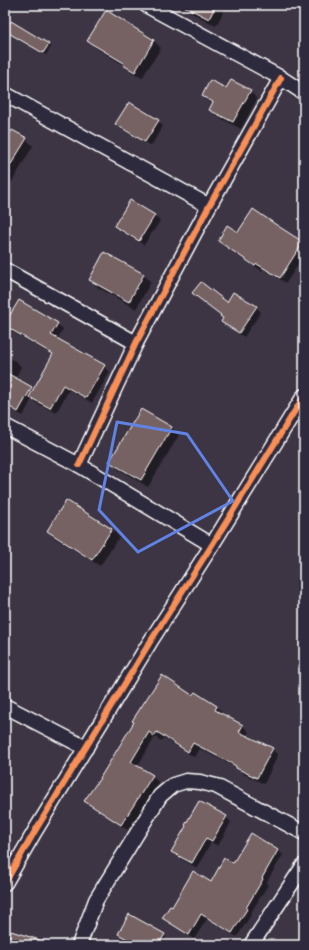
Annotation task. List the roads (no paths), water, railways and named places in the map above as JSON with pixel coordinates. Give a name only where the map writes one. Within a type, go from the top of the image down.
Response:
[{"type":"street","points":[[146,5],[281,78],[304,93]]},
{"type":"street","points":[[79,465],[136,344],[209,206],[281,78]]},
{"type":"street","points":[[5,94],[209,206]]},
{"type":"street","points":[[5,270],[136,344]]},
{"type":"street","points":[[5,883],[150,642],[304,396]]},
{"type":"street","points":[[5,426],[79,465],[212,545]]},
{"type":"street","points":[[5,706],[86,748]]},
{"type":"street","points":[[79,945],[96,900],[160,796],[173,786],[186,781],[200,782],[216,786],[304,833]]},
{"type":"street","points":[[250,945],[304,865]]}]
